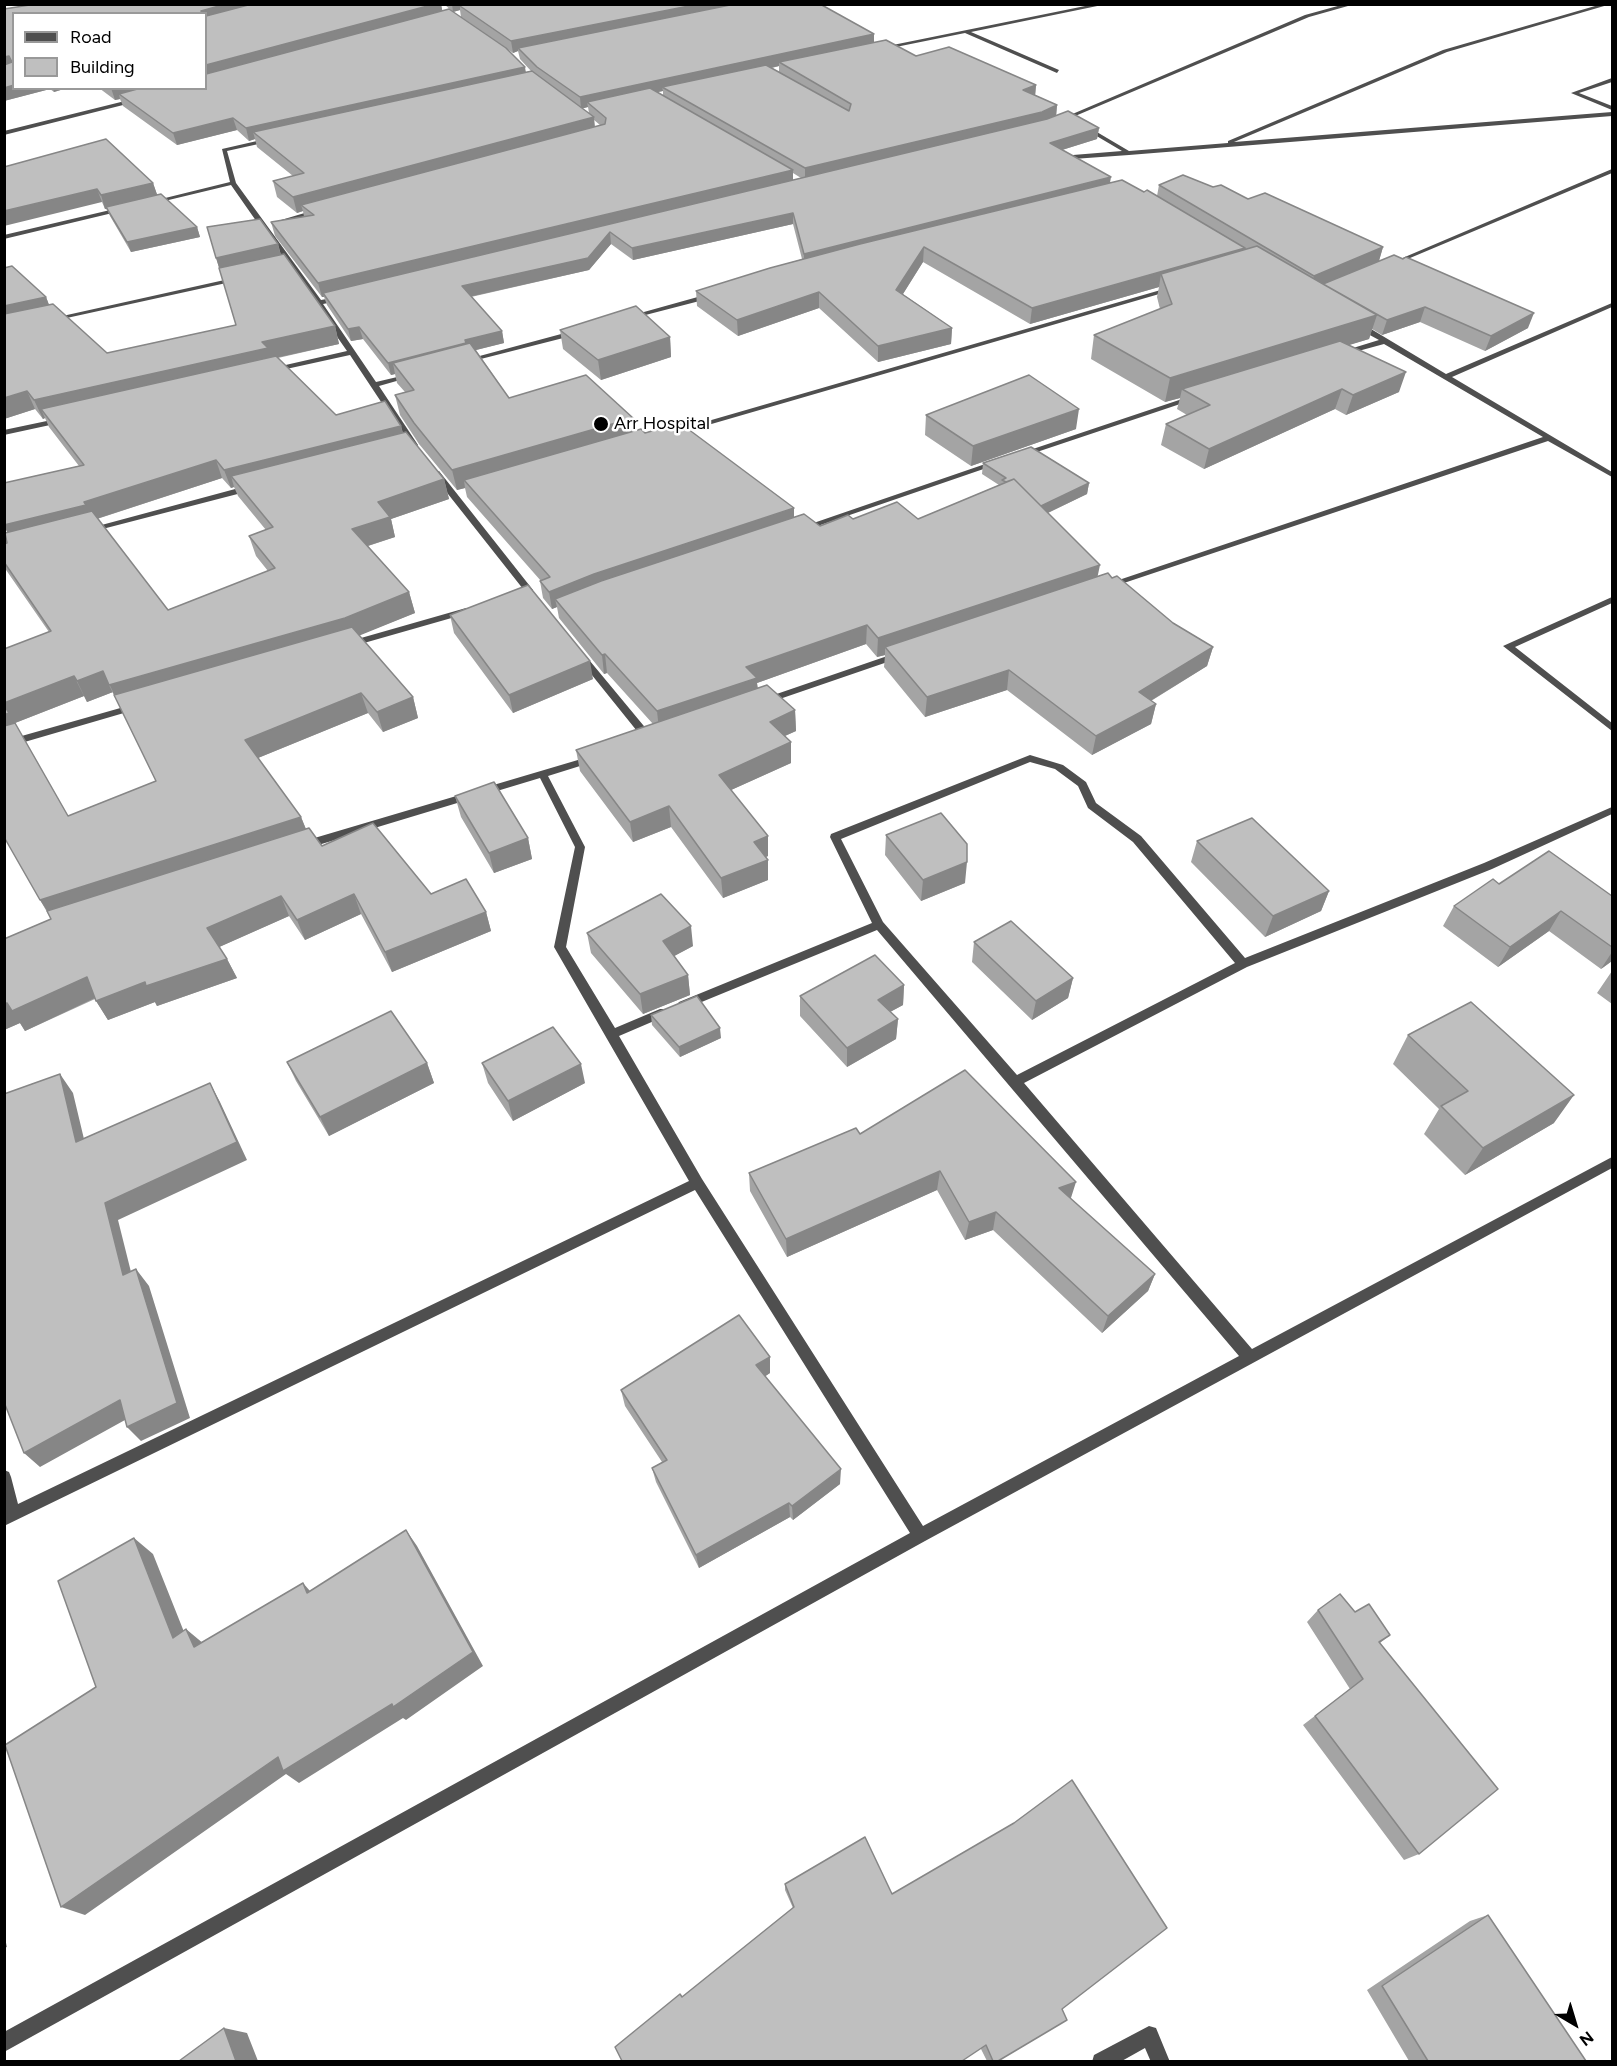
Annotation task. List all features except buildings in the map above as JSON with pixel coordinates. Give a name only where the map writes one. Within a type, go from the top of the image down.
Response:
[{"type":"street","points":[[868,51],[1105,4]]},
{"type":"street","points":[[1052,124],[1307,16],[1353,4]]},
{"type":"street","points":[[1223,146],[1445,51],[1609,4]]},
{"type":"street","points":[[964,32],[1057,71]]},
{"type":"street","points":[[1612,80],[1574,93],[1612,108]]},
{"type":"street","points":[[4,133],[148,97]]},
{"type":"street","points":[[1081,162],[1072,157],[1612,114]]},
{"type":"street","points":[[1069,117],[1130,153]]},
{"type":"street","points":[[282,137],[224,150],[233,183],[319,303],[421,454]]},
{"type":"street","points":[[1386,266],[1612,171]]},
{"type":"street","points":[[143,204],[233,183]]},
{"type":"street","points":[[4,237],[132,207]]},
{"type":"street","points":[[262,226],[330,208]]},
{"type":"street","points":[[281,269],[293,266]]},
{"type":"street","points":[[39,322],[247,277]]},
{"type":"street","points":[[671,433],[1184,285]]},
{"type":"street","points":[[627,318],[719,293]]},
{"type":"street","points":[[319,303],[353,295]]},
{"type":"street","points":[[1446,377],[1612,305]]},
{"type":"street","points":[[1347,319],[1612,475]]},
{"type":"street","points":[[454,364],[581,330]]},
{"type":"street","points":[[1339,355],[1384,341]]},
{"type":"street","points":[[259,374],[352,352]]},
{"type":"street","points":[[374,385],[420,373]]},
{"type":"street","points":[[793,531],[1201,396]]},
{"type":"street","points":[[4,433],[74,417]]},
{"type":"street","points":[[1099,588],[1549,438]]},
{"type":"street","points":[[403,449],[414,446]]},
{"type":"street","points":[[427,462],[533,596],[519,596]]},
{"type":"street","points":[[74,533],[256,487]]},
{"type":"street","points":[[454,496],[465,492]]},
{"type":"street","points":[[1612,600],[1508,646],[1612,728]]},
{"type":"street","points":[[336,649],[473,609]]},
{"type":"street","points":[[577,651],[649,739]]},
{"type":"street","points":[[750,705],[908,653]]},
{"type":"street","points":[[4,745],[153,702]]},
{"type":"street","points":[[639,743],[660,736]]},
{"type":"street","points":[[299,847],[607,754]]},
{"type":"street","points":[[1243,964],[1137,839],[1092,805],[1082,784],[1059,767],[1030,758],[835,837],[879,925],[1250,1358]]},
{"type":"street","points":[[543,775],[580,847],[560,947],[697,1183],[920,1536]]},
{"type":"street","points":[[1015,1082],[1243,964],[1488,866],[1612,810]]},
{"type":"street","points":[[612,1034],[879,925]]},
{"type":"street","points":[[4,2043],[920,1536],[1612,1162]]},
{"type":"street","points":[[4,1477],[9,1517],[697,1183]]},
{"type":"street","points":[[1101,2061],[1149,2035],[1161,2061]]},
{"type":"place","name":"Arr Hospital","points":[[601,424]]}]
